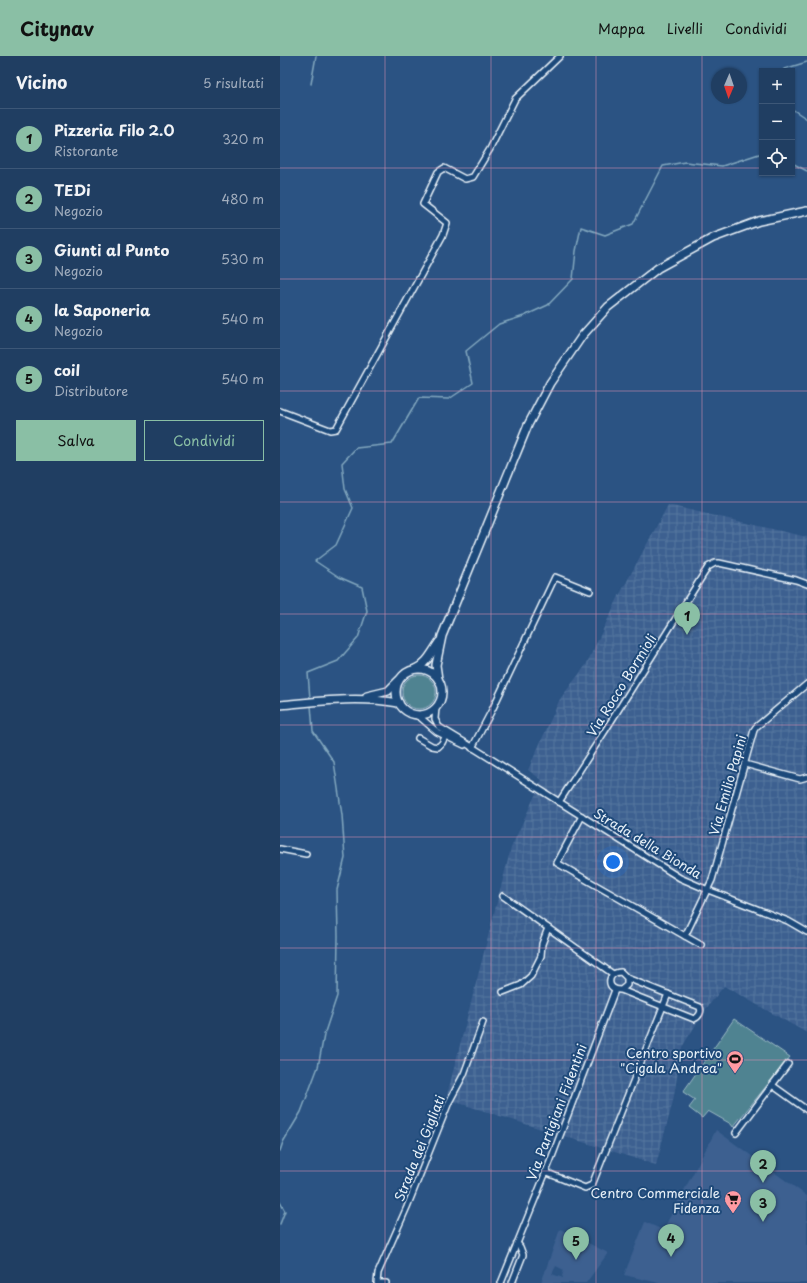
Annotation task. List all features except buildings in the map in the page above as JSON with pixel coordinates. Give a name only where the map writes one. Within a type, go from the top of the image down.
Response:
[{"type":"street","points":[[280,411],[330,430],[336,429],[443,235],[446,223],[423,204],[438,172],[444,168],[465,179],[473,177],[490,149],[515,99],[560,56]]},
{"type":"street","points":[[280,705],[357,698],[388,691],[404,675],[428,660],[442,636],[528,425],[550,383],[582,336],[608,307],[658,268],[713,238],[759,220],[807,211]]},
{"type":"street","name":"Via Rocco Bormioli","points":[[559,802],[708,567],[715,563],[719,563],[796,580],[807,584]]},
{"type":"street","points":[[472,748],[493,708],[555,577],[590,591]]},
{"type":"street","points":[[399,680],[396,695],[403,708],[413,714],[425,714],[436,708],[442,697],[442,690],[438,679],[436,664],[442,636]]},
{"type":"street","points":[[414,670],[427,670],[438,679]]},
{"type":"street","name":"Via Emilio Papini","points":[[685,936],[708,890],[756,727],[807,684]]},
{"type":"street","points":[[357,698],[399,703]]},
{"type":"street","name":"Strada della Bionda","points":[[436,708],[434,714],[436,723],[446,734],[487,756],[680,878],[788,921],[807,932]]},
{"type":"street","name":"Strada della Bionda","points":[[413,714],[421,718],[436,732],[446,734]]},
{"type":"street","points":[[418,738],[436,747],[440,745],[446,734]]},
{"type":"street","points":[[745,764],[800,780],[807,776]]},
{"type":"street","points":[[582,816],[557,863],[701,945]]},
{"type":"street","points":[[280,849],[306,854]]},
{"type":"street","points":[[502,896],[613,974],[621,972],[627,978],[700,1006],[700,1014],[694,1018],[611,987],[609,982],[613,974]]},
{"type":"street","points":[[503,992],[521,985],[531,976],[541,956],[542,944],[548,928]]},
{"type":"street","points":[[618,990],[627,986],[627,978]]},
{"type":"street","name":"Via Partigiani Fidentini","points":[[501,1283],[618,990]]},
{"type":"street","points":[[546,1172],[585,1188],[592,1185],[668,994]]},
{"type":"street","name":"Strada dei Gigliati","points":[[377,1283],[378,1273],[407,1207],[449,1102],[464,1074],[483,1022]]},
{"type":"street","points":[[736,1133],[788,1064]]},
{"type":"street","points":[[772,1085],[807,1110]]},
{"type":"street","points":[[512,1283],[523,1255],[517,1243]]},
{"type":"street","points":[[381,1283],[386,1283]]},
{"type":"shaded area","points":[[668,505],[807,537],[807,1033],[724,986],[705,1010],[682,1047],[673,1101],[656,1165],[446,1099],[511,848],[542,780],[528,770],[560,699],[586,665],[619,596]]},
{"type":"shaded area","points":[[716,1130],[807,1196],[807,1283],[659,1283],[624,1275],[645,1222],[663,1230]]},
{"type":"shaded area","points":[[560,1229],[608,1253],[586,1283],[541,1283]],"holes":[[[556,1266],[564,1270],[562,1276],[563,1278],[552,1274]]]},
{"type":"green space","points":[[416,675],[422,675],[426,676],[433,682],[436,692],[435,699],[429,706],[422,709],[416,709],[412,708],[405,702],[402,695],[402,689],[403,685],[409,678]]},
{"type":"green space","name":"Centro sportivo \"Cigala Andrea\"","points":[[734,1019],[790,1057],[733,1127],[731,1124],[708,1111],[702,1118],[689,1108],[695,1100],[683,1092]]},
{"type":"waterway","points":[[311,84],[316,56]]},
{"type":"waterway","points":[[787,68],[807,62]]},
{"type":"waterway","points":[[795,111],[807,119]]},
{"type":"waterway","points":[[310,699],[308,673],[338,661],[358,638],[367,611],[362,587],[339,577],[315,561],[336,545],[353,508],[345,489],[342,463],[356,448],[392,444],[419,398],[449,399],[473,383],[466,351],[499,324],[524,316],[548,305],[573,279],[576,251],[581,227],[605,235],[633,224],[663,166],[685,162],[722,166],[759,154]]},
{"type":"waterway","points":[[795,165],[807,171]]},
{"type":"waterway","points":[[280,1151],[283,1142],[301,1112],[318,1067],[324,1035],[337,996],[337,890],[345,858],[342,815],[334,762],[313,731],[311,705]]},
{"type":"waterway","points":[[280,1202],[285,1211],[280,1224]]},
{"type":"place","name":"Pizzeria Filo 2.0","points":[[687,635]]},
{"type":"place","name":"Centro sportivo \"Cigala Andrea\"","points":[[735,1074]]},
{"type":"place","name":"TEDi","points":[[763,1183]]},
{"type":"place","name":"Centro Commerciale Fidenza","points":[[733,1214]]},
{"type":"place","name":"Giunti al Punto","points":[[763,1222]]},
{"type":"place","name":"la Saponeria","points":[[671,1257]]},
{"type":"place","name":"coil","points":[[576,1260]]}]
